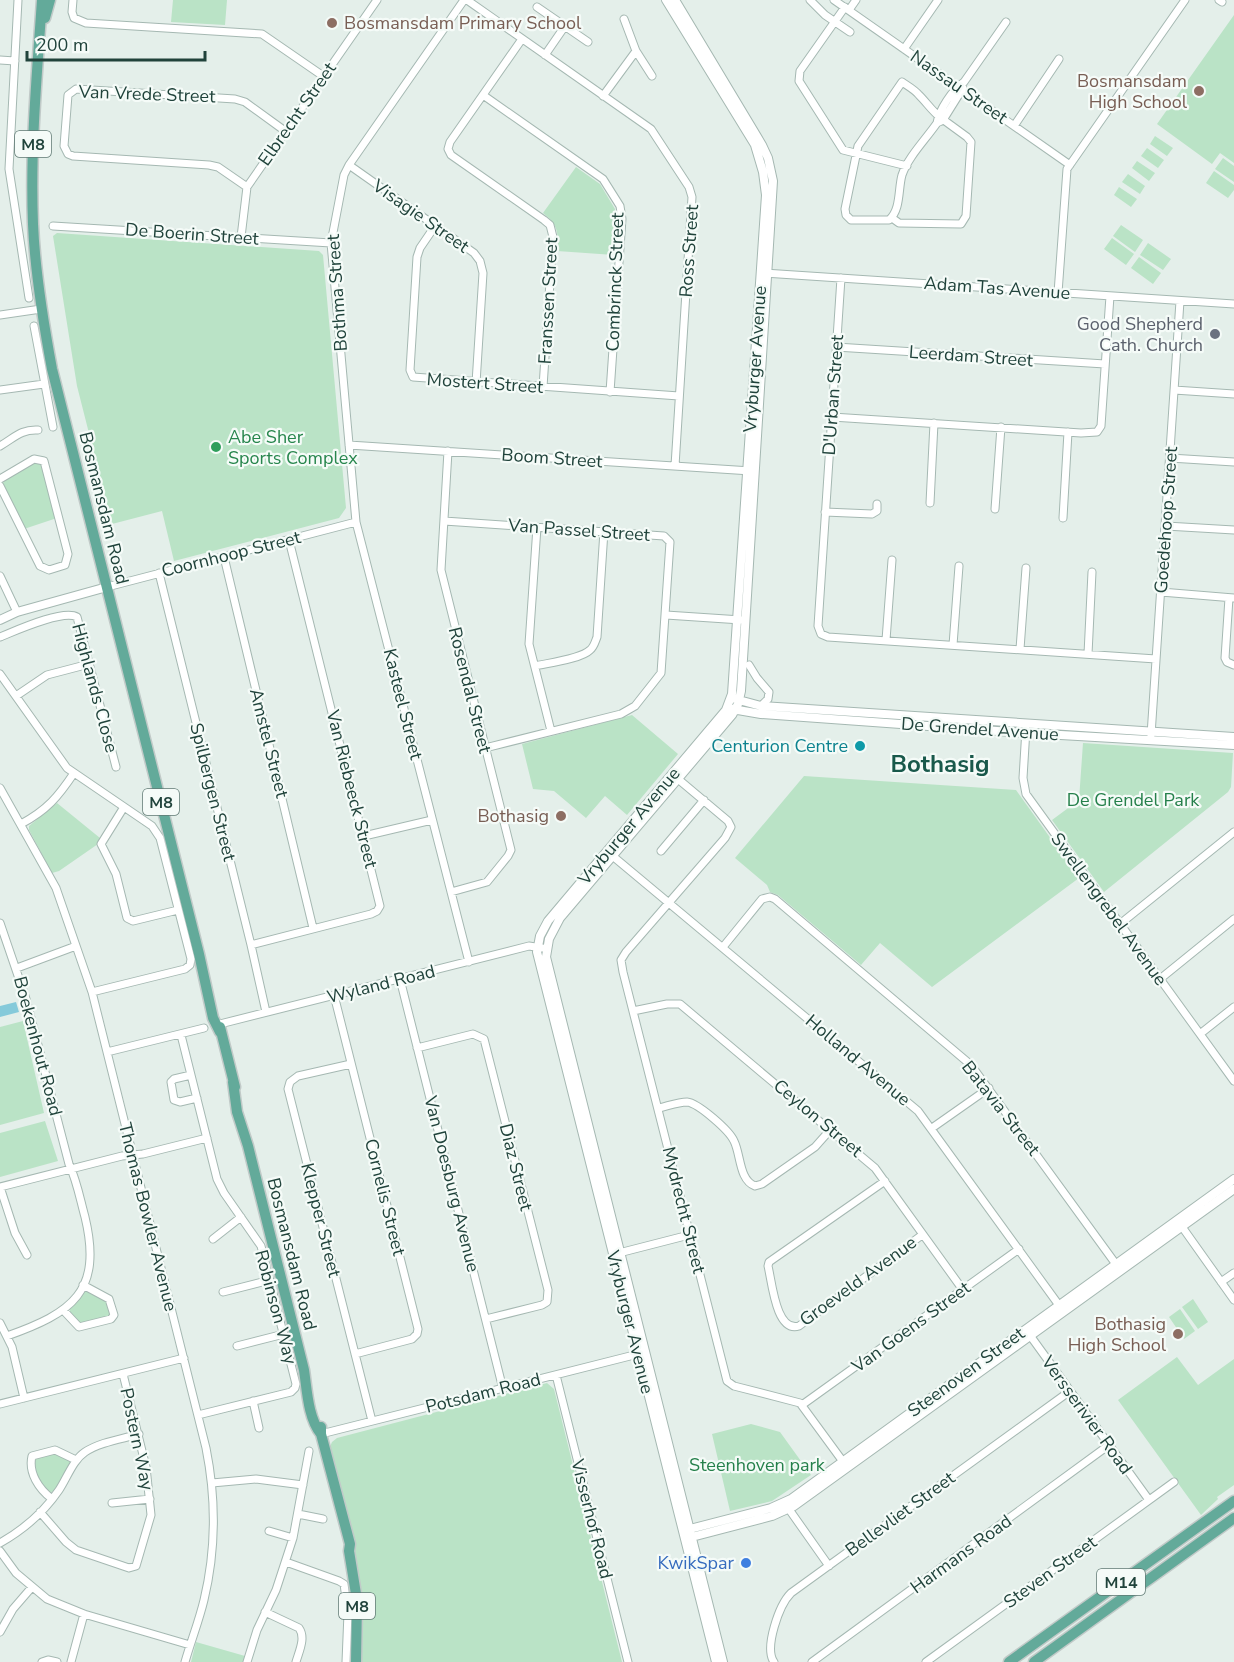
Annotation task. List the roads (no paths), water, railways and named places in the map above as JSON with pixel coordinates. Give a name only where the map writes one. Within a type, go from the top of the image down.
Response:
[{"type":"main road","name":"Bosmansdam Road","points":[[42,0],[32,189],[33,227],[41,309],[51,369],[107,587],[195,957],[238,1096],[248,1146],[304,1370],[310,1404],[321,1434],[350,1544],[349,1551],[357,1600],[356,1662]]},
{"type":"main road","name":"Bosmansdam Road","points":[[38,62],[50,0]]},
{"type":"main road","name":"M14","points":[[1009,1662],[1234,1501]]},
{"type":"main road","name":"M14","points":[[1034,1662],[1234,1518]]},
{"type":"street","points":[[18,0],[9,170],[29,298]]},
{"type":"street","points":[[73,0],[72,12],[77,20],[86,23],[262,34],[323,76]]},
{"type":"street","name":"Elbrecht Street","points":[[241,237],[247,187],[377,0]]},
{"type":"street","name":"Ross Street","points":[[466,0],[657,134],[692,192],[675,466]]},
{"type":"street","name":"Bothma Street","points":[[349,444],[330,243],[344,175],[466,0]]},
{"type":"street","name":"Vryburger Avenue","points":[[666,0],[758,154],[764,172],[766,195],[764,273],[735,699],[732,709],[678,778],[548,921],[542,932],[542,948],[538,960],[617,1254],[687,1534],[723,1662]]},
{"type":"street","name":"Vryburger Avenue","points":[[675,0],[757,135],[768,158],[773,193],[764,273]]},
{"type":"street","points":[[810,0],[834,22],[850,32]]},
{"type":"street","name":"Nassau Street","points":[[834,0],[961,86],[1070,165]]},
{"type":"street","points":[[856,0],[834,22],[798,77],[840,148],[855,154],[907,166]]},
{"type":"street","name":"Nassau Street","points":[[904,49],[938,0]]},
{"type":"street","points":[[1058,292],[1066,175],[1070,165],[1185,0]]},
{"type":"street","points":[[537,7],[588,42]]},
{"type":"street","points":[[624,19],[636,51],[652,76]]},
{"type":"street","name":"Nassau Street","points":[[961,86],[1006,22]]},
{"type":"street","points":[[545,55],[565,26]]},
{"type":"street","name":"Franssen Street","points":[[522,39],[448,148],[452,155],[544,220],[551,229],[553,237],[543,387]]},
{"type":"street","points":[[603,96],[636,51]]},
{"type":"street","name":"Nassau Street","points":[[1014,126],[1059,59]]},
{"type":"street","points":[[0,60],[15,61]]},
{"type":"street","points":[[892,218],[899,223],[957,225],[964,221],[971,142],[939,120],[919,94],[902,82],[858,146],[845,209],[847,217],[851,220],[885,222],[892,218],[902,176],[907,166],[939,120],[961,86]]},
{"type":"street","name":"Van Vrede Street","points":[[247,187],[218,167],[209,165],[68,154],[64,146],[68,95],[76,88],[235,99],[245,102],[285,131]]},
{"type":"street","name":"Combrinck Street","points":[[483,95],[603,179],[620,206],[622,219],[610,392]]},
{"type":"street","name":"Visagie Street","points":[[349,165],[474,253],[483,269],[476,383]]},
{"type":"street","name":"De Boerin Street","points":[[53,226],[330,243]]},
{"type":"street","name":"Mostert Street","points":[[435,226],[418,252],[410,372],[413,377],[679,396]]},
{"type":"street","name":"Adam Tas Avenue","points":[[764,273],[1234,304]]},
{"type":"street","name":"D'Urban Street","points":[[841,278],[825,512],[819,632],[822,636],[1156,658]]},
{"type":"street","points":[[832,417],[1091,434],[1100,430],[1110,296]]},
{"type":"street","name":"Goedehoop Street","points":[[1151,736],[1180,301]]},
{"type":"street","points":[[0,315],[41,309]]},
{"type":"street","points":[[34,326],[53,427]]},
{"type":"street","name":"Leerdam Street","points":[[836,347],[1105,364]]},
{"type":"street","points":[[0,390],[44,384]]},
{"type":"street","points":[[1174,390],[1234,394]]},
{"type":"street","points":[[930,503],[934,423]]},
{"type":"street","points":[[995,509],[1001,427]]},
{"type":"street","points":[[0,446],[17,434],[38,430]]},
{"type":"street","points":[[1063,518],[1068,432]]},
{"type":"street","name":"Boom Street","points":[[349,444],[751,471]]},
{"type":"street","name":"Kasteel Street","points":[[349,444],[356,522],[469,962]]},
{"type":"street","name":"Rosendal Street","points":[[448,451],[441,570],[511,850],[487,882],[451,892]]},
{"type":"street","points":[[1170,458],[1234,462]]},
{"type":"street","points":[[0,479],[34,459],[44,461],[68,554],[65,565],[47,570],[39,564],[0,486]]},
{"type":"street","points":[[825,512],[872,514],[877,511],[877,504]]},
{"type":"street","name":"Van Passel Street","points":[[444,521],[664,536],[669,539],[671,546],[661,673],[635,706],[621,714],[485,748]]},
{"type":"street","name":"Coornhoop Street","points":[[107,587],[356,522]]},
{"type":"street","points":[[1166,526],[1234,530]]},
{"type":"street","points":[[537,527],[529,644],[551,731]]},
{"type":"street","points":[[535,666],[581,655],[594,646],[597,637],[604,531]]},
{"type":"street","name":"Van Riebeeck Street","points":[[251,945],[371,914],[379,909],[380,899],[289,540]]},
{"type":"street","name":"Amstel Street","points":[[224,557],[314,928]]},
{"type":"street","points":[[886,640],[892,560]]},
{"type":"street","points":[[952,645],[959,566]]},
{"type":"street","points":[[1020,649],[1026,568]]},
{"type":"street","name":"Spilbergen Street","points":[[159,573],[266,1012]]},
{"type":"street","points":[[1088,654],[1092,573]]},
{"type":"street","points":[[0,576],[17,612]]},
{"type":"street","points":[[0,620],[17,612],[107,587]]},
{"type":"street","points":[[1161,592],[1231,598],[1225,658],[1229,664],[1234,665]]},
{"type":"street","name":"Highlands Close","points":[[0,637],[32,624],[74,614],[79,620],[116,767]]},
{"type":"street","points":[[666,615],[741,620]]},
{"type":"street","points":[[16,696],[47,675],[89,664]]},
{"type":"street","points":[[749,665],[770,692],[768,699],[761,706]]},
{"type":"street","points":[[0,674],[59,758],[74,773],[152,826],[157,832],[178,910],[195,957],[187,968],[92,992]]},
{"type":"street","name":"De Grendel Avenue","points":[[735,699],[761,706],[1026,729]]},
{"type":"street","name":"Vryburger Avenue","points":[[610,853],[732,709]]},
{"type":"street","name":"De Grendel Avenue","points":[[732,709],[761,714],[1151,736],[1234,737]]},
{"type":"street","name":"Swellengrebel Avenue","points":[[1026,729],[1023,778],[1026,794],[1234,1082]]},
{"type":"street","name":"De Grendel Avenue","points":[[1151,736],[1234,745]]},
{"type":"street","points":[[21,824],[54,802],[74,773]]},
{"type":"street","points":[[669,902],[725,838],[731,827],[728,821],[678,778]]},
{"type":"street","name":"Thomas Bowler Avenue","points":[[0,788],[56,888],[92,992],[198,1415],[212,1483],[211,1557],[204,1600],[186,1662]]},
{"type":"street","points":[[661,851],[704,800]]},
{"type":"street","points":[[124,807],[101,844],[116,874],[127,918],[133,921],[178,910]]},
{"type":"street","points":[[364,836],[432,820]]},
{"type":"street","points":[[1120,924],[1234,832]]},
{"type":"street","name":"Holland Avenue","points":[[610,853],[918,1111],[1061,1308]]},
{"type":"street","name":"Batavia Street","points":[[723,947],[762,899],[770,897],[775,899],[971,1065],[1119,1267]]},
{"type":"street","name":"Mydrecht Street","points":[[669,902],[622,958],[622,964],[727,1381],[734,1386],[796,1401],[802,1405]]},
{"type":"street","points":[[1160,979],[1234,919]]},
{"type":"street","name":"Boekenhout Road","points":[[0,923],[17,968],[90,1240],[90,1263],[83,1285]]},
{"type":"street","points":[[17,968],[76,946]]},
{"type":"street","name":"Wyland Road","points":[[107,1052],[215,1027],[529,946],[542,948]]},
{"type":"street","name":"Van Doesburg Avenue","points":[[400,979],[503,1389]]},
{"type":"street","name":"Cornelis Street","points":[[334,995],[418,1329],[412,1339],[355,1354]]},
{"type":"street","name":"Ceylon Street","points":[[633,1011],[673,1003],[682,1005],[831,1129],[875,1168],[963,1290]]},
{"type":"street","points":[[1200,1034],[1234,1006]]},
{"type":"street","name":"Diaz Street","points":[[417,1047],[473,1034],[484,1039],[548,1290],[547,1302],[542,1305],[486,1320]]},
{"type":"street","name":"Robinson Way","points":[[181,1035],[219,1185],[261,1246],[296,1382],[291,1392],[253,1401]]},
{"type":"street","name":"Klepper Street","points":[[351,1064],[298,1076],[290,1082],[288,1089],[372,1421]]},
{"type":"street","points":[[191,1075],[171,1082],[174,1100],[180,1102],[197,1098]]},
{"type":"street","points":[[932,1128],[989,1088]]},
{"type":"street","points":[[659,1108],[684,1102],[700,1107],[735,1142],[746,1179],[755,1186],[762,1184],[815,1147],[831,1129]]},
{"type":"street","points":[[27,1255],[15,1233],[0,1187],[207,1138]]},
{"type":"street","name":"Steenoven Street","points":[[687,1534],[771,1508],[786,1506],[1119,1267],[1234,1179]]},
{"type":"street","name":"Groeveld Avenue","points":[[885,1181],[769,1262],[780,1317],[789,1326],[799,1326],[922,1235]]},
{"type":"street","name":"Steenoven Street","points":[[1179,1223],[1234,1189]]},
{"type":"street","points":[[213,1239],[241,1217]]},
{"type":"street","points":[[1179,1223],[1234,1300]]},
{"type":"street","points":[[617,1254],[689,1235]]},
{"type":"street","name":"Van Goens Street","points":[[802,1405],[1019,1249]]},
{"type":"street","points":[[1221,1282],[1234,1273]]},
{"type":"street","points":[[223,1292],[270,1280]]},
{"type":"street","points":[[8,1336],[37,1325],[63,1310],[75,1299],[83,1285],[109,1299],[114,1315],[111,1319],[79,1327],[63,1310]]},
{"type":"street","points":[[0,1323],[8,1336],[24,1398]]},
{"type":"street","name":"Versserivier Road","points":[[1028,1332],[1149,1500]]},
{"type":"street","points":[[237,1346],[284,1334]]},
{"type":"street","name":"Potsdam Road","points":[[321,1434],[641,1353]]},
{"type":"street","points":[[0,1404],[184,1358]]},
{"type":"street","name":"Postern Way","points":[[40,1512],[76,1550],[133,1568],[137,1563],[150,1521],[150,1499],[147,1467],[123,1374]]},
{"type":"street","name":"Visserhof Road","points":[[556,1375],[628,1662]]},
{"type":"street","name":"Bellevliet Street","points":[[774,1662],[771,1658],[770,1646],[783,1604],[791,1593],[1070,1391]]},
{"type":"street","points":[[198,1415],[253,1401],[259,1428]]},
{"type":"street","points":[[802,1405],[845,1465]]},
{"type":"street","points":[[0,1543],[17,1533],[40,1512],[52,1499],[76,1460],[90,1449],[139,1434]]},
{"type":"street","name":"Harmans Road","points":[[812,1662],[1109,1445]]},
{"type":"street","points":[[52,1499],[40,1489],[35,1480],[32,1456],[55,1450],[76,1460]]},
{"type":"street","points":[[248,1662],[257,1630],[286,1562],[293,1538],[309,1451]]},
{"type":"street","points":[[212,1483],[256,1479],[303,1485]]},
{"type":"street","name":"Steven Street","points":[[926,1662],[1174,1482]]},
{"type":"street","points":[[112,1503],[150,1499]]},
{"type":"street","points":[[786,1506],[829,1566]]},
{"type":"street","points":[[298,1514],[323,1519]]},
{"type":"street","points":[[270,1531],[293,1538]]},
{"type":"street","name":"Vryburger Avenue","points":[[687,1534],[716,1662]]},
{"type":"street","points":[[0,1551],[11,1567],[47,1599],[84,1614],[190,1645]]},
{"type":"street","points":[[286,1562],[344,1584],[348,1613],[346,1662]]},
{"type":"street","points":[[0,1632],[13,1609],[32,1587]]},
{"type":"street","points":[[265,1612],[299,1628],[302,1632],[296,1662]]},
{"type":"street","points":[[71,1662],[84,1614]]},
{"type":"street","points":[[42,1662],[48,1660],[57,1662]]},
{"type":"water","points":[[16,1002],[19,1012],[0,1017],[0,1006]]},
{"type":"place","name":"Bosmansdam Primary School","points":[[332,23]]},
{"type":"place","name":"Bosmansdam High School","points":[[1199,91]]},
{"type":"place","name":"Good Shepherd Cath. Church","points":[[1215,334]]},
{"type":"place","name":"Abe Sher Sports Complex","points":[[216,447]]},
{"type":"place","name":"Centurion Centre","points":[[860,746]]},
{"type":"place","name":"Bothasig","points":[[561,816]]},
{"type":"place","name":"Bothasig High School","points":[[1178,1334]]},
{"type":"place","name":"KwikSpar","points":[[746,1563]]},
{"type":"district","name":"Bothasig","points":[[940,764]]},
{"type":"park label","name":"De Grendel Park","points":[[1133,800]]},
{"type":"park label","name":"Steenhoven park","points":[[757,1465]]}]
